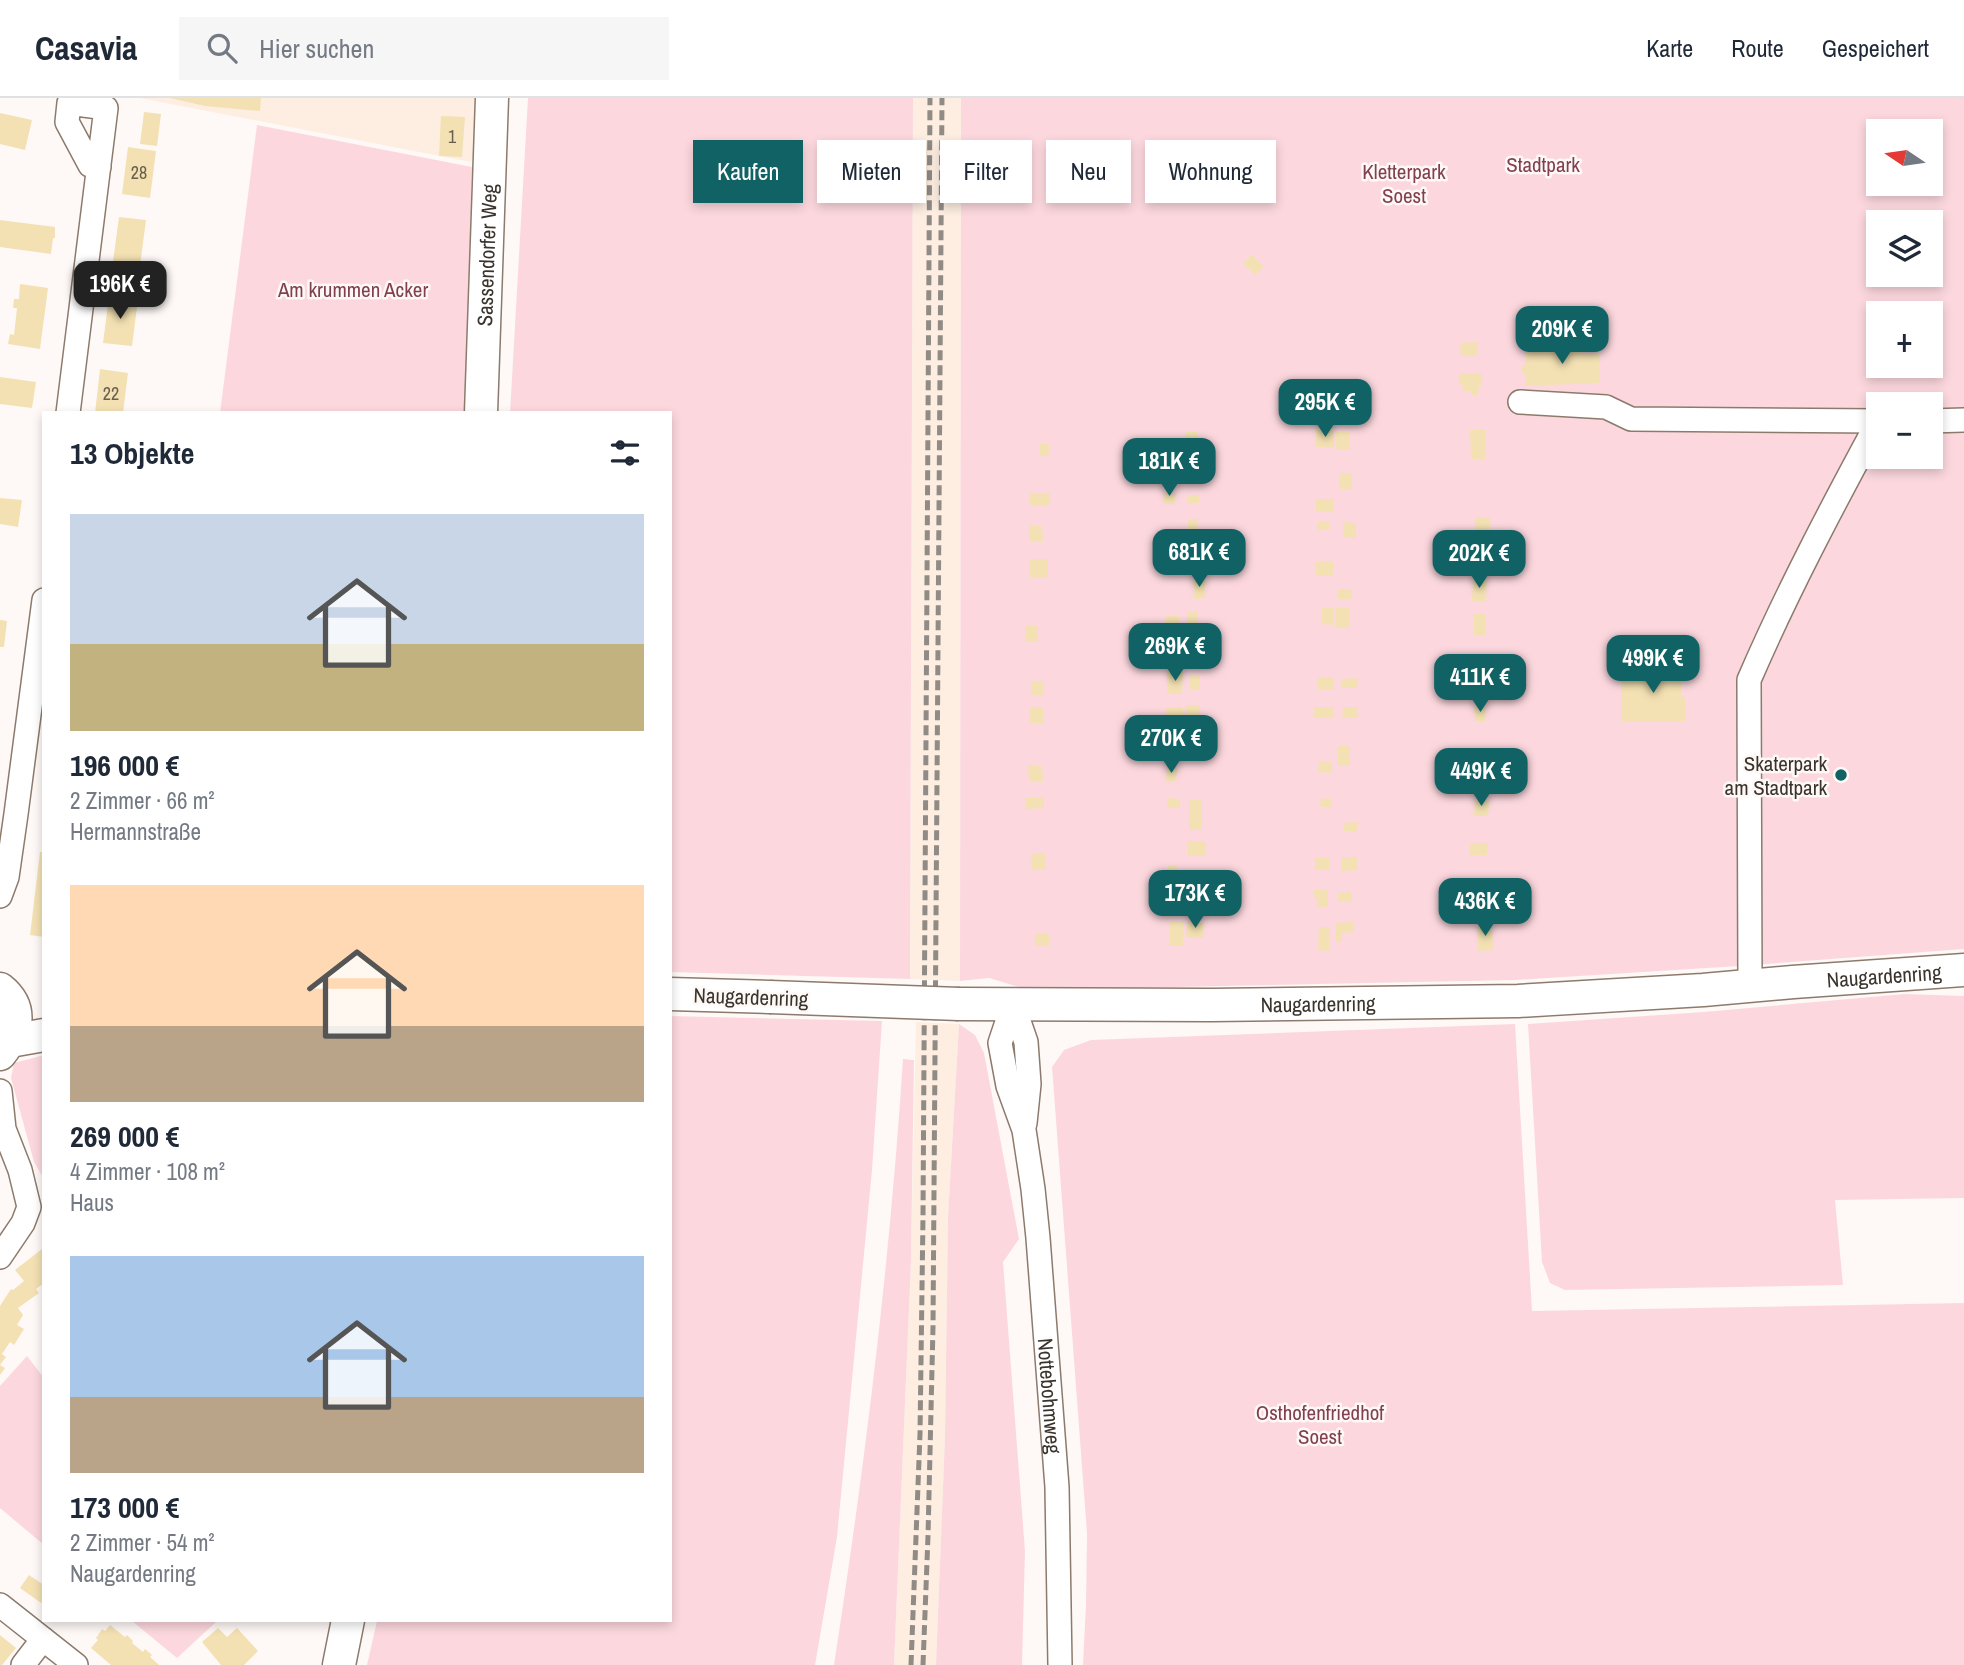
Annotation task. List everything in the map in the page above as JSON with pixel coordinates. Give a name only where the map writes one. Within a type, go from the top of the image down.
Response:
[{"type":"main road","name":"Sassendorfer Weg","points":[[481,411],[492,98]]},
{"type":"main road","name":"Naugardenring","points":[[672,994],[959,1004],[1211,1005],[1518,1001],[1964,970]]},
{"type":"main road","points":[[5,1048],[16,1026],[19,1004]]},
{"type":"main road","points":[[5,1048],[42,1036]]},
{"type":"main road","points":[[339,1665],[348,1622]]},
{"type":"street","points":[[68,411],[99,167]]},
{"type":"street","points":[[1520,402],[1606,407],[1631,419],[1866,422]]},
{"type":"street","points":[[1943,421],[1964,421]]},
{"type":"street","points":[[1749,986],[1749,680],[1763,646],[1866,445]]},
{"type":"street","points":[[2,883],[42,613]]},
{"type":"street","name":"Nottebohmweg","points":[[1013,1004],[1000,1043],[1008,1086],[1024,1130],[1038,1238],[1057,1487],[1060,1665]]},
{"type":"street","points":[[0,1091],[2,1126],[20,1170],[29,1207],[23,1223],[0,1257]]},
{"type":"street","points":[[0,1605],[76,1665]]},
{"type":"street","points":[[23,1665],[43,1639]]},
{"type":"shaded area","points":[[140,98],[491,98],[471,162]]},
{"type":"shaded area","points":[[913,98],[961,98],[961,140],[940,140],[940,203],[961,203],[960,981],[910,979],[913,203],[926,203],[926,140],[913,140]]},
{"type":"shaded area","points":[[916,1022],[959,1024],[948,1217],[945,1436],[936,1665],[894,1665],[911,1260]]},
{"type":"green space","points":[[528,98],[913,98],[913,140],[817,140],[817,203],[913,203],[910,979],[672,972],[672,411],[510,411]]},
{"type":"green space","name":"Stadtpark","points":[[961,98],[1964,98],[1964,949],[1515,980],[1029,990],[989,978],[960,981],[961,203],[1032,203],[1032,140],[961,140]]},
{"type":"green space","name":"Am krummen Acker","points":[[257,125],[472,167],[465,411],[220,411]]},
{"type":"green space","points":[[1905,994],[1964,996],[1964,1198],[1835,1200],[1843,1285],[1565,1290],[1550,1283],[1542,1262],[1528,1024]]},
{"type":"green space","points":[[672,1016],[882,1021],[872,1170],[837,1537],[815,1665],[367,1665],[377,1622],[672,1622]]},
{"type":"green space","points":[[959,1024],[975,1035],[984,1053],[1019,1239],[1003,1262],[1025,1551],[1022,1665],[936,1665],[945,1436],[948,1217]]},
{"type":"green space","name":"Osthofenfriedhof Soest","points":[[1515,1024],[1532,1311],[1964,1303],[1964,1665],[1083,1665],[1087,1533],[1052,1067],[1064,1050],[1091,1040]]},
{"type":"green space","points":[[42,1056],[42,1175],[34,1162],[11,1078],[14,1063]]},
{"type":"green space","points":[[903,1059],[914,1060],[911,1260],[894,1665],[834,1665],[875,1363]]},
{"type":"green space","points":[[27,1356],[42,1375],[42,1543],[0,1508],[0,1386]]},
{"type":"green space","points":[[133,1622],[216,1622],[177,1658]]},
{"type":"building","points":[[170,98],[261,98],[260,111],[205,106]]},
{"type":"building","points":[[144,112],[161,114],[157,146],[140,144]]},
{"type":"building","points":[[0,113],[32,120],[25,150],[0,144]]},
{"type":"building","points":[[441,116],[465,117],[462,157],[439,156]]},
{"type":"building","points":[[128,147],[156,151],[150,198],[122,194]]},
{"type":"building","points":[[119,217],[146,220],[139,273],[112,269]]},
{"type":"building","points":[[0,220],[55,227],[51,254],[0,247]]},
{"type":"building","points":[[1252,254],[1264,267],[1255,275],[1243,263]]},
{"type":"building","points":[[20,284],[48,288],[40,349],[8,344],[10,334],[14,335],[17,308],[13,308],[14,299],[19,299]]},
{"type":"building","points":[[109,296],[138,299],[132,346],[103,343]]},
{"type":"building","points":[[1553,338],[1575,341],[1575,348],[1581,349],[1581,354],[1600,354],[1600,383],[1526,386],[1526,374],[1522,374],[1522,365],[1526,365],[1526,352],[1553,352]]},
{"type":"building","points":[[1478,342],[1478,355],[1461,356],[1460,343]]},
{"type":"building","points":[[100,369],[128,373],[123,411],[95,411]]},
{"type":"building","points":[[1459,373],[1482,373],[1482,386],[1479,386],[1478,395],[1472,395],[1472,391],[1463,391],[1463,385],[1459,385]]},
{"type":"building","points":[[0,377],[36,382],[32,408],[0,404]]},
{"type":"building","points":[[1316,430],[1334,430],[1334,448],[1316,447]]},
{"type":"building","points":[[1470,430],[1485,430],[1485,459],[1471,459]]},
{"type":"building","points":[[1185,432],[1197,432],[1198,442],[1185,443]]},
{"type":"building","points":[[1336,432],[1350,432],[1350,449],[1336,449]]},
{"type":"building","points":[[1169,438],[1180,438],[1180,446],[1169,446]]},
{"type":"building","points":[[1040,444],[1049,444],[1049,456],[1040,456]]},
{"type":"building","points":[[1340,473],[1352,473],[1352,489],[1339,489]]},
{"type":"building","points":[[1030,493],[1050,493],[1050,506],[1030,506]]},
{"type":"building","points":[[1163,493],[1176,493],[1175,504],[1163,504]]},
{"type":"building","points":[[1188,495],[1199,495],[1199,503],[1188,503]]},
{"type":"building","points":[[0,498],[22,500],[18,527],[0,524]]},
{"type":"building","points":[[1316,499],[1334,499],[1334,512],[1316,512]]},
{"type":"building","points":[[1475,517],[1490,517],[1491,543],[1475,543]]},
{"type":"building","points":[[1188,519],[1198,519],[1198,533],[1188,534]]},
{"type":"building","points":[[1329,521],[1329,529],[1317,530],[1317,522]]},
{"type":"building","points":[[1343,522],[1356,523],[1356,538],[1343,537]]},
{"type":"building","points":[[1029,526],[1042,526],[1043,541],[1029,541]]},
{"type":"building","points":[[1030,559],[1048,559],[1048,578],[1030,578]]},
{"type":"building","points":[[1166,561],[1178,561],[1179,575],[1166,575]]},
{"type":"building","points":[[1333,561],[1333,575],[1316,576],[1315,562]]},
{"type":"building","points":[[1473,578],[1487,579],[1486,601],[1472,601]]},
{"type":"building","points":[[1194,580],[1205,580],[1205,598],[1194,599]]},
{"type":"building","points":[[1338,589],[1352,589],[1352,599],[1338,599]]},
{"type":"building","points":[[1322,607],[1333,608],[1333,625],[1321,624]]},
{"type":"building","points":[[1336,608],[1349,608],[1350,628],[1336,628]]},
{"type":"building","points":[[1187,612],[1198,612],[1198,625],[1187,625]]},
{"type":"building","points":[[1474,614],[1485,614],[1486,635],[1474,635]]},
{"type":"building","points":[[1166,616],[1179,616],[1180,629],[1166,629]]},
{"type":"building","points":[[0,620],[7,621],[4,647],[0,647]]},
{"type":"building","points":[[1025,625],[1038,626],[1038,641],[1025,641]]},
{"type":"building","points":[[1636,667],[1681,667],[1681,697],[1685,697],[1685,721],[1621,721],[1621,677],[1636,677]]},
{"type":"building","points":[[1167,672],[1183,672],[1182,694],[1167,694]]},
{"type":"building","points":[[1189,675],[1200,675],[1200,689],[1189,689]]},
{"type":"building","points":[[1318,677],[1334,677],[1334,689],[1318,689]]},
{"type":"building","points":[[1357,678],[1357,688],[1342,688],[1342,679]]},
{"type":"building","points":[[1476,678],[1490,678],[1489,697],[1476,697]]},
{"type":"building","points":[[1031,681],[1044,681],[1044,695],[1031,695]]},
{"type":"building","points":[[1185,705],[1200,705],[1200,722],[1185,722]]},
{"type":"building","points":[[1030,707],[1043,707],[1043,723],[1030,723]]},
{"type":"building","points":[[1166,707],[1183,707],[1183,721],[1167,721]]},
{"type":"building","points":[[1314,707],[1334,707],[1334,718],[1314,718]]},
{"type":"building","points":[[1343,707],[1358,707],[1358,718],[1342,718]]},
{"type":"building","points":[[1474,708],[1485,708],[1485,721],[1475,721]]},
{"type":"building","points":[[1338,746],[1350,746],[1350,766],[1338,766]]},
{"type":"building","points":[[1189,747],[1212,747],[1212,760],[1189,761]]},
{"type":"building","points":[[1319,761],[1332,762],[1332,773],[1318,772]]},
{"type":"building","points":[[1028,766],[1042,766],[1043,781],[1029,781]]},
{"type":"building","points":[[1167,768],[1177,769],[1176,781],[1166,781]]},
{"type":"building","points":[[1471,768],[1486,768],[1486,784],[1470,784]]},
{"type":"building","points":[[1025,798],[1044,798],[1044,808],[1025,809]]},
{"type":"building","points":[[1167,798],[1180,799],[1180,808],[1167,808]]},
{"type":"building","points":[[1331,798],[1331,807],[1321,807],[1320,799]]},
{"type":"building","points":[[1202,799],[1202,830],[1189,830],[1189,800]]},
{"type":"building","points":[[1475,800],[1489,801],[1488,816],[1474,816]]},
{"type":"building","points":[[1357,822],[1357,831],[1344,831],[1344,823]]},
{"type":"building","points":[[1188,841],[1206,841],[1206,855],[1188,856]]},
{"type":"building","points":[[1470,843],[1488,843],[1487,855],[1470,855]]},
{"type":"building","points":[[40,852],[42,852],[42,937],[30,935]]},
{"type":"building","points":[[1045,853],[1046,869],[1032,870],[1031,854]]},
{"type":"building","points":[[1342,857],[1357,857],[1357,870],[1342,871]]},
{"type":"building","points":[[1315,858],[1329,858],[1329,870],[1315,870]]},
{"type":"building","points":[[1168,865],[1177,865],[1177,875],[1168,875]]},
{"type":"building","points":[[1181,888],[1181,901],[1159,902],[1159,889]]},
{"type":"building","points":[[1472,888],[1487,888],[1488,902],[1473,902]]},
{"type":"building","points":[[1185,890],[1202,890],[1202,902],[1185,901]]},
{"type":"building","points":[[1314,890],[1328,890],[1328,907],[1317,907]]},
{"type":"building","points":[[1351,892],[1352,901],[1338,902],[1338,893]]},
{"type":"building","points":[[1169,921],[1184,921],[1183,945],[1169,945]]},
{"type":"building","points":[[1187,922],[1203,923],[1203,938],[1186,938]]},
{"type":"building","points":[[1353,922],[1354,932],[1342,933],[1342,942],[1336,942],[1336,923]]},
{"type":"building","points":[[1492,926],[1493,950],[1478,951],[1477,927]]},
{"type":"building","points":[[1319,927],[1330,927],[1329,951],[1318,950]]},
{"type":"building","points":[[1049,933],[1049,946],[1035,946],[1035,934]]},
{"type":"building","points":[[42,1249],[42,1284],[36,1289],[39,1293],[18,1308],[23,1315],[17,1325],[24,1329],[14,1345],[10,1342],[2,1354],[6,1357],[0,1365],[0,1306],[11,1289],[24,1281],[15,1270]]},
{"type":"building","points":[[29,1575],[42,1584],[42,1602],[41,1603],[20,1588]]},
{"type":"building","points":[[110,1625],[125,1637],[127,1635],[143,1652],[145,1649],[159,1665],[111,1665],[91,1648],[102,1629],[105,1631]]},
{"type":"building","points":[[218,1628],[227,1637],[237,1628],[258,1651],[244,1665],[221,1665],[202,1642]]},
{"type":"building","points":[[0,1635],[16,1648],[2,1665],[0,1665]]},
{"type":"railway","points":[[911,1665],[920,1434],[923,1216],[930,98]]},
{"type":"railway","points":[[923,1665],[933,1327],[942,98]]},
{"type":"place","name":"Skaterpark am Stadtpark","points":[[1841,775]]},
{"type":"park label","name":"Kletterpark Soest","points":[[1404,183]]}]
